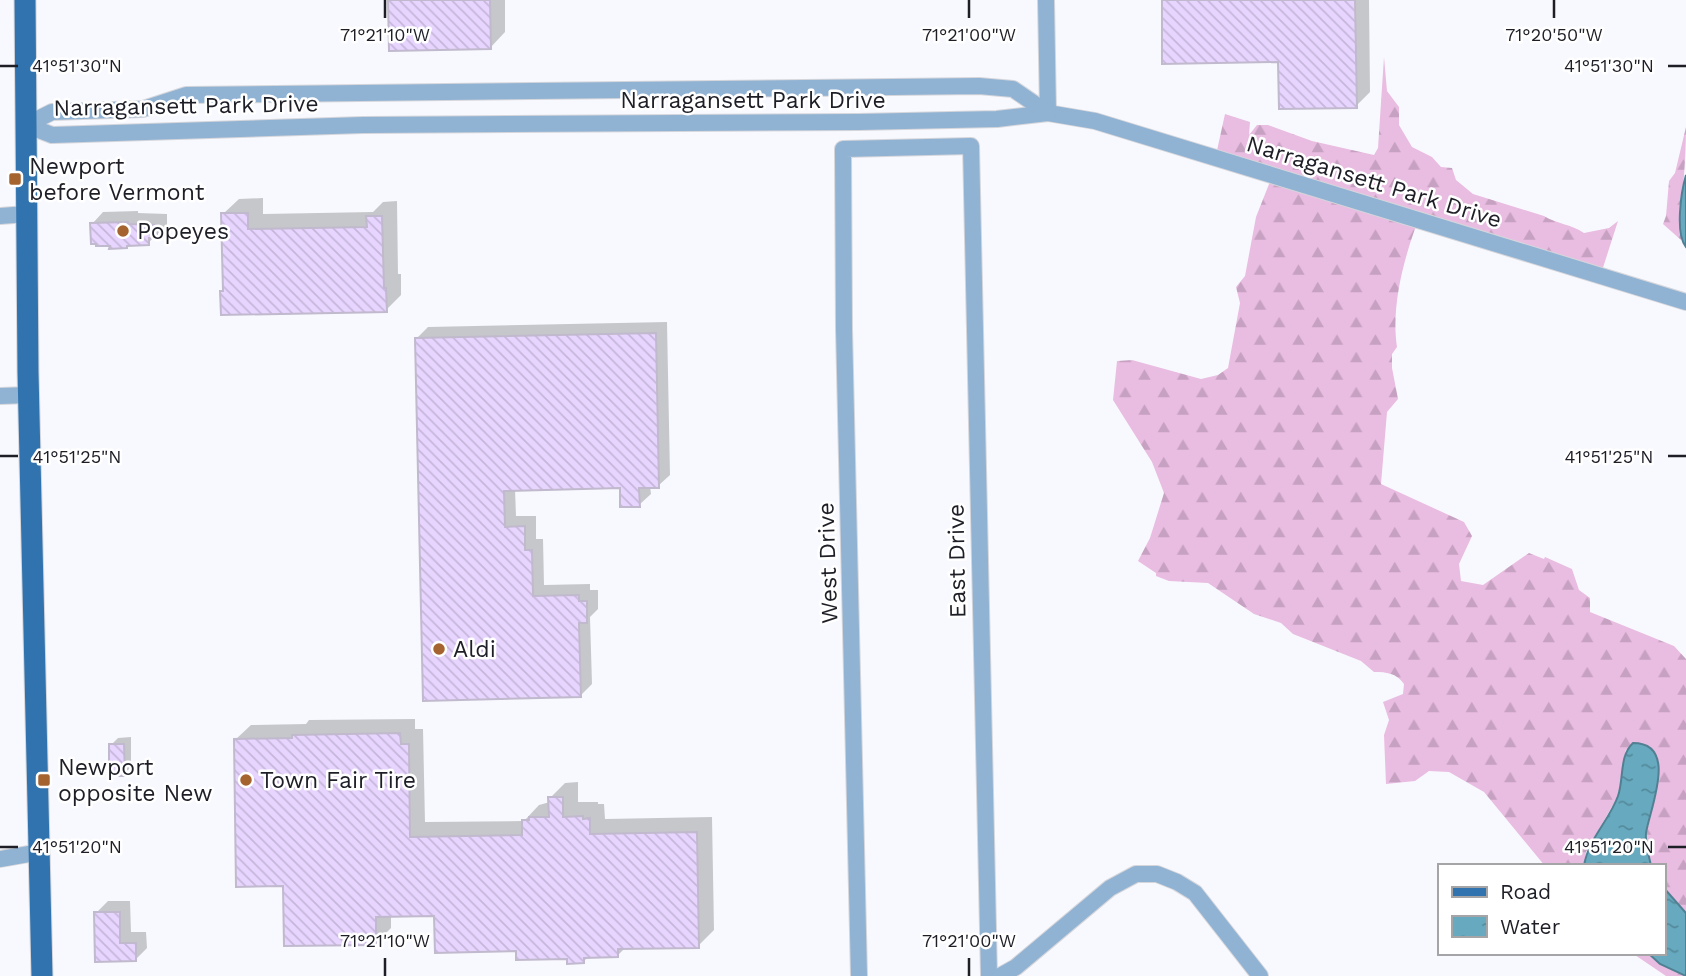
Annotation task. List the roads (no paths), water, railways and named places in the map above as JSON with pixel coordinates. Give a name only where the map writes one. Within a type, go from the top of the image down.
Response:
[{"type":"main road","points":[[25,0],[29,395],[41,976]]},
{"type":"street","points":[[1046,0],[1048,113]]},
{"type":"street","name":"Narragansett Park Drive","points":[[26,125],[52,112],[143,109],[186,95],[232,94],[979,86],[1013,89],[1048,113]]},
{"type":"street","name":"Narragansett Park Drive","points":[[26,125],[52,135],[363,125],[914,121],[997,119],[1048,113],[1095,121],[1686,302]]},
{"type":"street","name":"West Drive","points":[[859,976],[843,149],[971,146]]},
{"type":"street","name":"East Drive","points":[[971,146],[989,976]]},
{"type":"street","points":[[0,216],[27,214]]},
{"type":"street","points":[[0,396],[29,395]]},
{"type":"street","points":[[0,859],[40,852]]},
{"type":"street","points":[[1000,976],[1016,967],[1110,888],[1136,874],[1157,874],[1195,893],[1260,976]]},
{"type":"water","points":[[1686,175],[1686,247],[1680,223]]},
{"type":"water","points":[[1633,743],[1647,746],[1655,754],[1658,765],[1656,794],[1646,833],[1651,864],[1584,864],[1590,847],[1618,796],[1629,748]]},
{"type":"water","points":[[1665,889],[1686,913],[1686,976],[1660,964],[1650,955],[1665,955]]},
{"type":"place","name":"Newport before Vermont","points":[[15,179]]},
{"type":"place","name":"Popeyes","points":[[123,231]]},
{"type":"place","name":"Aldi","points":[[439,649]]},
{"type":"place","name":"Newport opposite New","points":[[44,780]]},
{"type":"place","name":"Town Fair Tire","points":[[246,780]]}]
